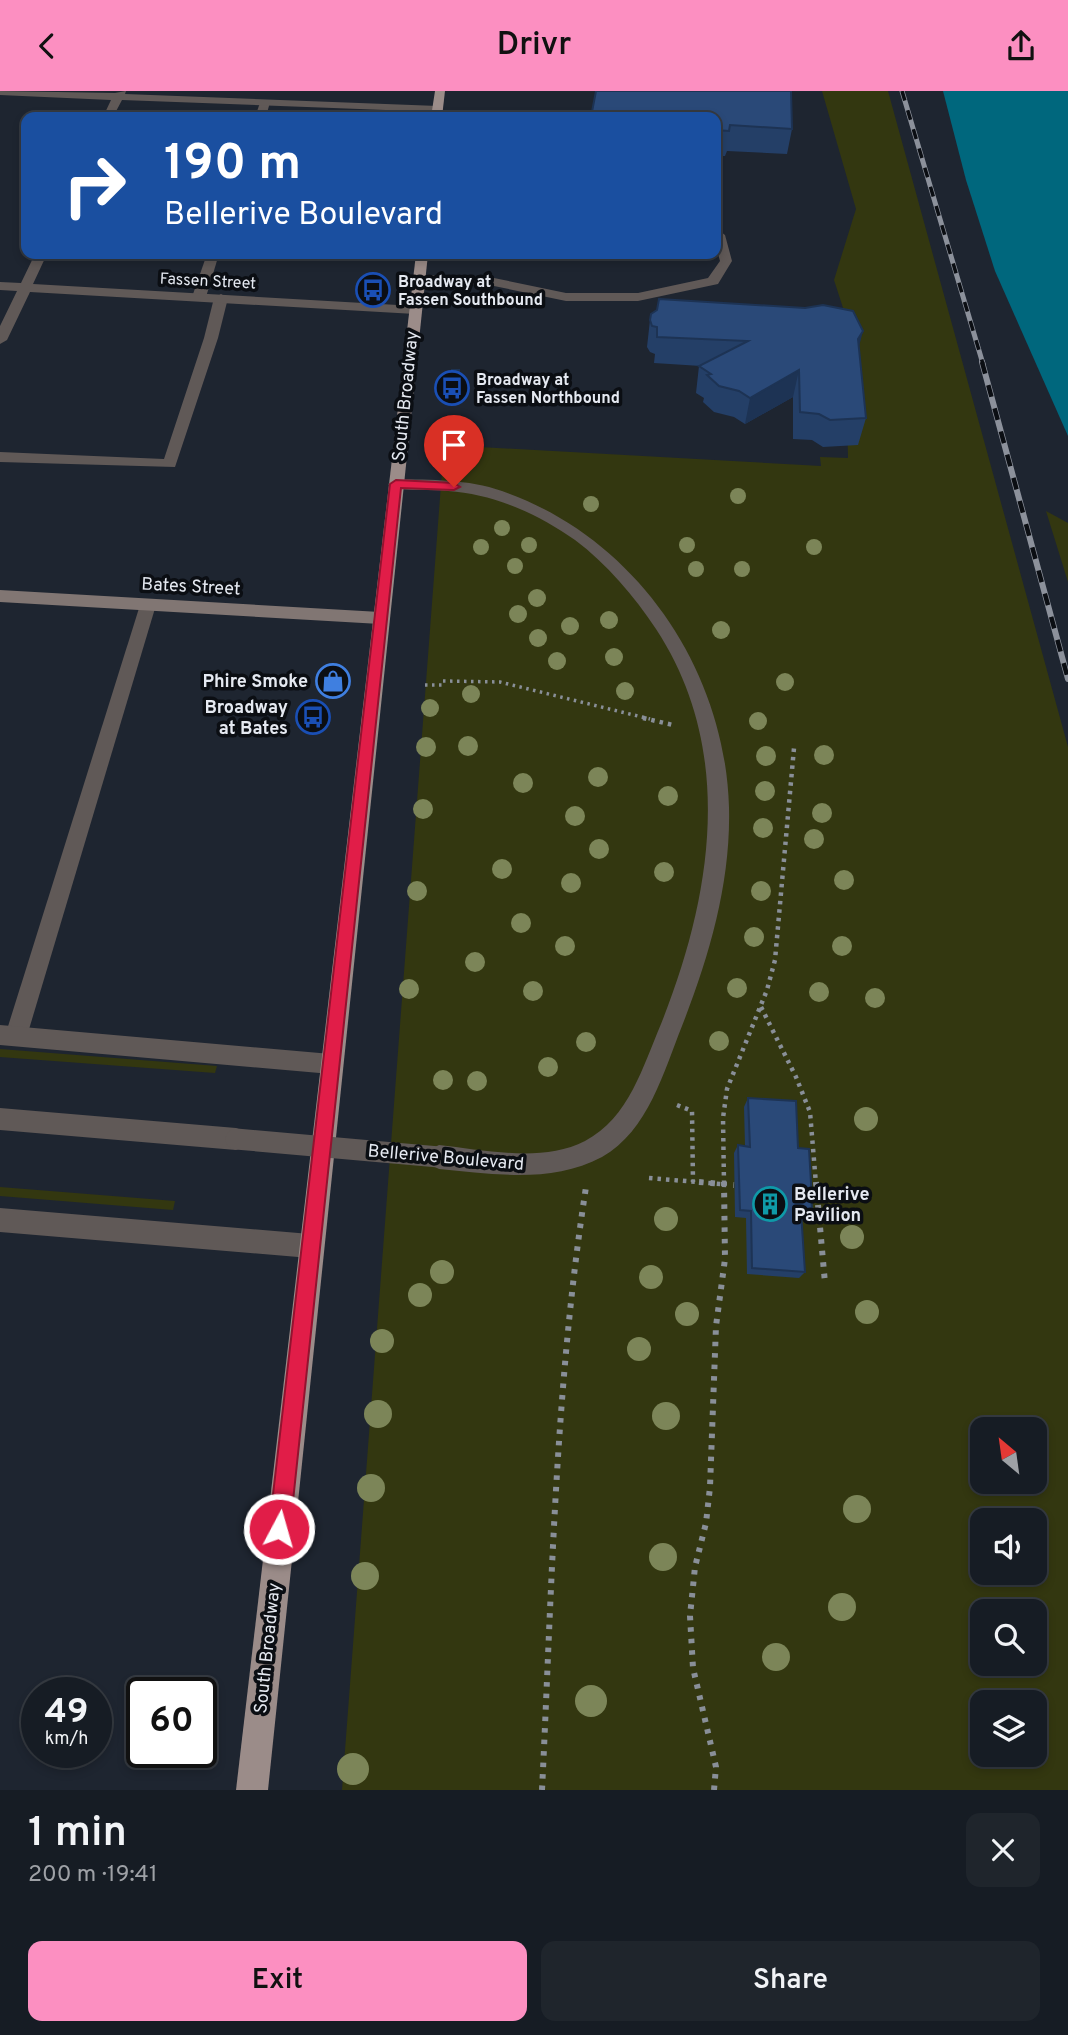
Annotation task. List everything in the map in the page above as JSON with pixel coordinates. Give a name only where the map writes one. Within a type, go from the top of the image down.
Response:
[{"type":"main road","points":[[438,112],[440,91]]},
{"type":"main road","name":"South Broadway","points":[[252,1790],[310,1246],[421,259]]},
{"type":"main road","name":"Bates Street","points":[[0,596],[380,618]]},
{"type":"street","points":[[0,92],[120,93],[422,112]]},
{"type":"street","points":[[110,112],[120,93]]},
{"type":"street","points":[[262,112],[265,102]]},
{"type":"street","points":[[419,279],[489,281],[566,297],[638,297],[713,281],[726,261],[721,242]]},
{"type":"street","points":[[0,340],[38,259]]},
{"type":"street","points":[[199,297],[211,259]]},
{"type":"street","name":"Fassen Street","points":[[0,286],[415,310]]},
{"type":"street","points":[[0,457],[170,464],[211,338],[221,298]]},
{"type":"street","name":"Bellerive Boulevard","points":[[0,1119],[539,1164],[570,1159],[593,1149],[611,1138],[627,1120],[643,1091],[682,997],[704,924],[715,873],[719,779],[712,734],[695,682],[671,636],[645,599],[590,544],[534,509],[494,493],[454,487],[396,484]]},
{"type":"street","points":[[148,605],[8,1035],[331,1064]]},
{"type":"street","points":[[0,1220],[310,1246]]},
{"type":"path","points":[[425,685],[500,682],[712,734]]},
{"type":"path","points":[[714,1790],[716,1767],[693,1668],[690,1616],[695,1567],[706,1523],[710,1487],[716,1326],[724,1283],[723,1118],[727,1089],[775,960],[794,748]]},
{"type":"path","points":[[760,1006],[796,1077],[810,1112],[825,1283]]},
{"type":"path","points":[[677,1105],[692,1111],[693,1182]]},
{"type":"path","points":[[542,1790],[566,1348],[573,1270],[593,1149]]},
{"type":"path","points":[[649,1178],[734,1185]]},
{"type":"path","points":[[805,1190],[818,1191]]},
{"type":"green space","points":[[822,91],[888,91],[1068,747],[1068,1790],[342,1790],[444,445],[821,466],[820,457],[848,458],[845,314],[834,280],[856,209]]},
{"type":"green space","points":[[1046,511],[1068,523],[1068,582]]},
{"type":"green space","points":[[0,1049],[217,1066],[215,1073],[0,1057]]},
{"type":"green space","points":[[0,1187],[175,1201],[173,1210],[0,1196]]},
{"type":"water","points":[[943,91],[1068,91],[1068,436],[995,271],[966,180]]},
{"type":"building","points":[[596,91],[791,91],[792,129],[730,125],[729,131],[721,130],[721,112],[592,112]]},
{"type":"building","points":[[659,299],[805,308],[823,305],[853,311],[863,331],[858,339],[866,418],[830,420],[819,414],[800,412],[799,370],[750,398],[739,391],[719,386],[707,375],[711,374],[699,366],[748,341],[657,337],[657,327],[652,326],[650,320],[651,314],[657,310]]},
{"type":"building","points":[[452,370],[459,370],[459,379],[452,379]]},
{"type":"building","name":"Bellerive Pavilion","points":[[748,1098],[796,1101],[798,1148],[809,1149],[811,1183],[812,1213],[801,1212],[805,1272],[752,1268],[751,1211],[740,1210],[738,1145],[750,1147]]},
{"type":"railway","points":[[902,91],[983,364]]},
{"type":"railway","points":[[982,362],[1068,679]]},
{"type":"place","name":"Broadway at Fassen Southbound","points":[[373,290]]},
{"type":"place","name":"Broadway at Fassen Northbound","points":[[452,388]]},
{"type":"place","name":"Phire Smoke","points":[[333,681]]},
{"type":"place","name":"Broadway at Bates","points":[[313,717]]},
{"type":"place","name":"Bellerive Pavilion","points":[[770,1204]]},
{"type":"route","points":[[279,1529],[396,484],[454,487]]}]
